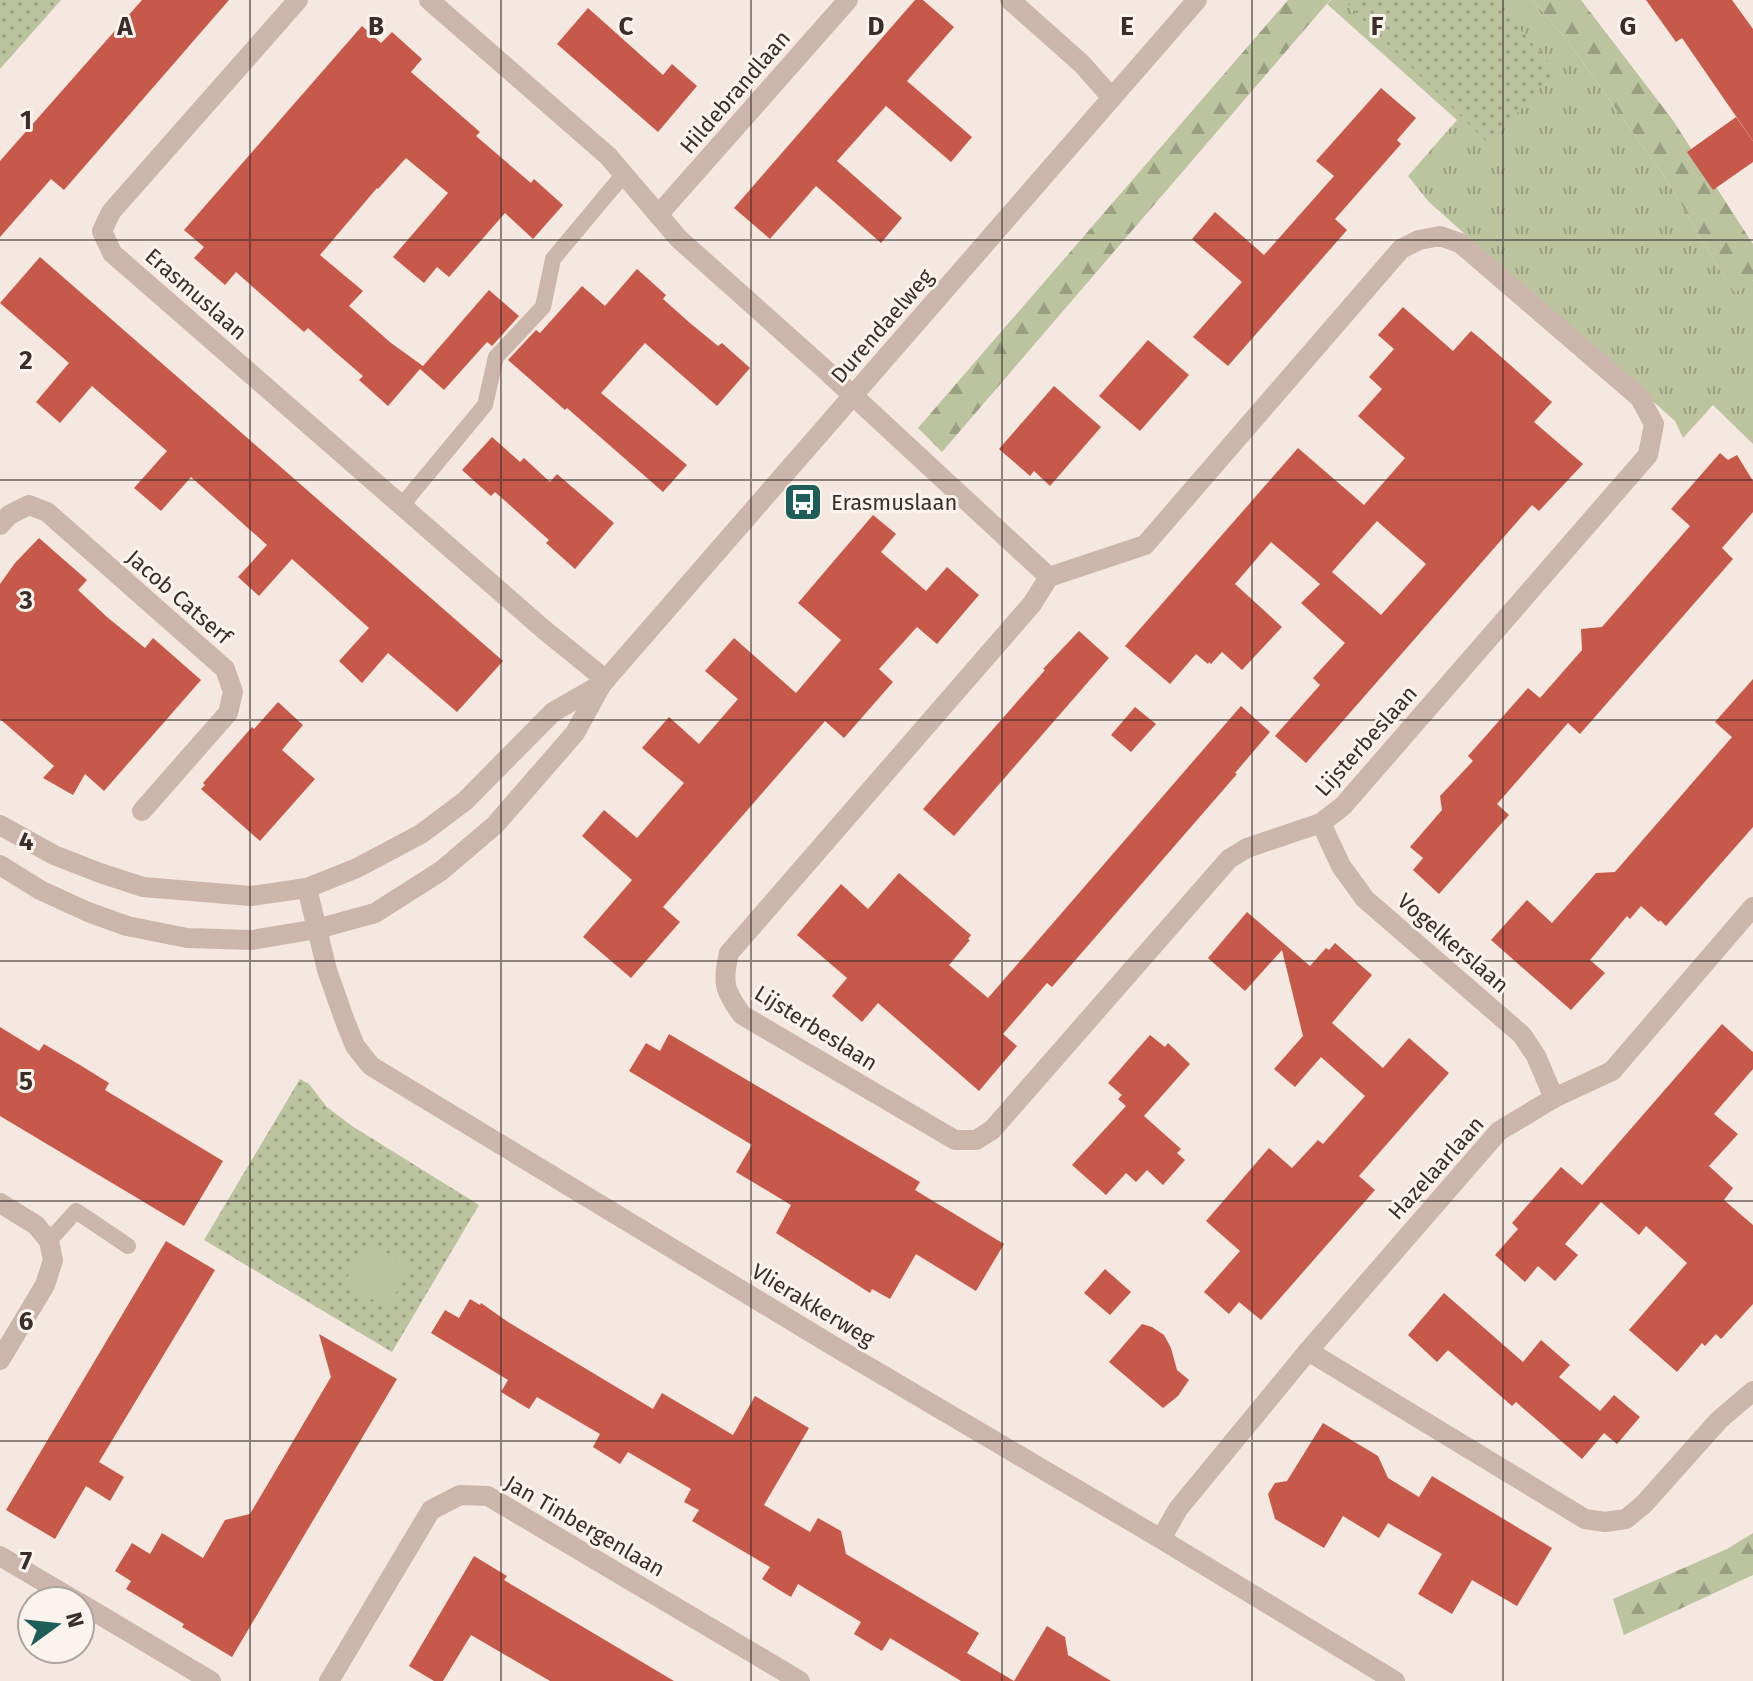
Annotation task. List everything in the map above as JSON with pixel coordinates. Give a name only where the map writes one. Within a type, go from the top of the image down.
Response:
[{"type":"street","name":"Erasmuslaan","points":[[298,0],[111,212],[102,231],[112,253],[604,682]]},
{"type":"street","points":[[429,0],[608,156],[679,239],[1049,577]]},
{"type":"street","name":"Hildebrandlaan","points":[[658,215],[848,0]]},
{"type":"street","points":[[1010,0],[1082,64],[1112,98]]},
{"type":"street","name":"Durendaelweg","points":[[0,865],[40,890],[127,926],[187,938],[252,940],[317,929],[375,913],[441,871],[495,825],[575,733],[604,682],[1197,0]]},
{"type":"street","name":"Lijsterbeslaan","points":[[1440,236],[1460,243],[1640,398],[1654,424],[1648,455],[1343,806],[1321,823],[1247,848],[1229,859],[992,1130],[976,1140],[955,1140],[742,1015],[730,999],[723,977],[729,953],[1032,604],[1049,577],[1145,545],[1401,249],[1419,240],[1440,236]]},
{"type":"street","name":"Jacob Catserf","points":[[0,525],[9,515],[29,505],[47,512],[225,669],[233,692],[228,713],[142,811]]},
{"type":"street","name":"Durendaelweg","points":[[0,825],[54,855],[143,887],[251,896],[307,888],[357,868],[421,834],[465,801],[553,712],[604,682]]},
{"type":"street","name":"Vogelkerslaan","points":[[1321,823],[1341,866],[1365,899],[1522,1035],[1536,1056],[1554,1098]]},
{"type":"street","name":"Vlierakkerweg","points":[[307,888],[327,970],[345,1021],[355,1046],[371,1066],[1395,1681]]},
{"type":"street","name":"Hazelaarlaan","points":[[1161,1539],[1178,1509],[1308,1351],[1499,1131],[1554,1098],[1612,1071],[1753,907]]},
{"type":"street","points":[[0,1203],[36,1225],[49,1241],[53,1260],[45,1285],[0,1360]]},
{"type":"street","points":[[1308,1351],[1585,1519],[1605,1522],[1626,1519],[1644,1504],[1719,1420],[1753,1391]]},
{"type":"street","name":"Jan Tinbergenlaan","points":[[329,1681],[431,1510],[460,1495],[488,1496],[773,1674],[800,1681]]},
{"type":"street","points":[[0,1556],[49,1585]]},
{"type":"street","points":[[96,1613],[211,1681]]},
{"type":"lane","points":[[402,505],[485,405],[496,357],[543,307],[553,259],[624,174]]},
{"type":"lane","points":[[49,1241],[76,1211],[128,1246]]},
{"type":"green space","points":[[0,0],[61,0],[0,69]]},
{"type":"green space","points":[[1288,0],[1330,0],[942,452],[918,428]]},
{"type":"green space","points":[[1331,0],[1532,0],[1563,35],[1667,180],[1735,292],[1753,280],[1753,444],[1713,405],[1683,438],[1675,421],[1429,202],[1408,176],[1457,120],[1327,4]]},
{"type":"green space","points":[[1352,0],[1495,0],[1556,71],[1489,144],[1348,5]]},
{"type":"green space","points":[[1532,0],[1581,0],[1672,119],[1753,244],[1753,280],[1735,293],[1667,180],[1563,35]]},
{"type":"green space","points":[[300,1079],[309,1084],[327,1107],[352,1126],[479,1205],[392,1352],[204,1240]]},
{"type":"green space","points":[[368,1242],[411,1267],[387,1308],[344,1283]]},
{"type":"green space","points":[[1753,1533],[1753,1575],[1624,1635],[1613,1599],[1727,1549]]},
{"type":"building","points":[[142,0],[229,0],[64,190],[51,179],[0,237],[0,161]]},
{"type":"building","points":[[915,0],[923,0],[954,27],[907,81],[972,137],[951,162],[886,106],[837,161],[902,218],[881,243],[816,186],[770,239],[734,208]]},
{"type":"building","points":[[1646,0],[1732,0],[1753,29],[1753,141],[1682,38],[1676,42]]},
{"type":"building","points":[[588,8],[663,75],[672,64],[697,86],[658,132],[557,44]]},
{"type":"building","points":[[362,26],[381,43],[392,32],[422,59],[411,72],[480,132],[476,136],[531,183],[534,179],[563,205],[533,239],[505,213],[449,277],[437,267],[424,283],[393,257],[448,193],[406,158],[377,188],[320,255],[363,291],[349,306],[423,366],[489,290],[519,316],[492,346],[487,342],[444,390],[420,369],[388,406],[359,380],[363,376],[308,328],[304,332],[236,272],[225,285],[194,258],[204,247],[184,230]]},
{"type":"building","points":[[1381,88],[1416,118],[1397,140],[1401,144],[1335,219],[1347,230],[1228,366],[1193,337],[1242,282],[1192,239],[1215,212],[1264,255],[1334,176],[1316,161]]},
{"type":"building","points":[[1736,117],[1753,141],[1753,162],[1713,190],[1687,152]]},
{"type":"building","points":[[40,257],[503,661],[457,712],[388,653],[362,683],[339,661],[369,628],[292,559],[259,596],[238,577],[267,545],[191,477],[161,511],[134,488],[167,451],[92,386],[60,423],[36,402],[69,363],[0,303]]},
{"type":"building","points":[[637,269],[666,295],[663,299],[690,323],[718,346],[722,343],[750,368],[717,406],[645,343],[601,393],[687,465],[663,492],[508,360],[536,330],[540,333],[582,286],[605,306]]},
{"type":"building","points":[[1403,307],[1453,351],[1471,331],[1552,402],[1534,422],[1583,464],[1539,511],[1532,505],[1306,763],[1275,736],[1320,685],[1313,678],[1345,643],[1301,603],[1320,584],[1271,542],[1235,584],[1282,627],[1242,670],[1222,652],[1211,664],[1196,654],[1170,684],[1125,646],[1298,448],[1364,505],[1405,458],[1358,416],[1382,389],[1369,377],[1394,349],[1378,335]],"holes":[[[1377,521],[1426,564],[1381,615],[1332,572]]]},
{"type":"building","points":[[1148,340],[1189,375],[1140,431],[1099,396]]},
{"type":"building","points":[[1054,386],[1101,427],[1050,486],[1034,471],[1030,476],[999,449]]},
{"type":"building","points":[[492,437],[520,462],[524,458],[550,482],[557,474],[614,523],[575,569],[546,543],[549,540],[495,492],[491,496],[462,470]]},
{"type":"building","points":[[1720,453],[1728,460],[1737,455],[1753,481],[1753,512],[1722,548],[1733,559],[1580,734],[1568,723],[1497,804],[1509,815],[1439,894],[1413,870],[1423,858],[1410,847],[1442,810],[1440,796],[1473,761],[1468,756],[1528,688],[1540,698],[1582,650],[1581,629],[1602,627],[1690,526],[1671,509]]},
{"type":"building","points":[[873,515],[896,534],[881,552],[926,591],[947,567],[979,595],[937,644],[917,627],[879,669],[893,682],[844,738],[825,721],[663,907],[680,922],[631,978],[583,937],[632,880],[582,836],[604,810],[637,838],[684,783],[642,748],[669,717],[699,744],[738,699],[705,671],[734,638],[796,693],[841,640],[798,603]]},
{"type":"building","points":[[39,538],[87,580],[78,590],[107,617],[145,648],[153,638],[201,680],[104,791],[85,774],[73,795],[43,778],[54,766],[0,719],[0,584]]},
{"type":"building","points":[[1079,631],[1109,658],[954,836],[923,809]]},
{"type":"building","points":[[1753,679],[1753,827],[1666,926],[1641,906],[1630,919],[1627,916],[1590,960],[1605,973],[1571,1010],[1491,940],[1527,900],[1552,923],[1596,873],[1615,872],[1732,737],[1715,722]]},
{"type":"building","points":[[278,702],[303,725],[282,750],[315,779],[260,841],[201,789],[252,727],[254,729]]},
{"type":"building","points":[[1241,706],[1270,732],[1052,987],[1047,983],[1003,1034],[1017,1046],[979,1091],[878,1003],[862,1022],[832,996],[847,978],[797,935],[841,884],[868,909],[899,873],[971,935],[949,965],[988,998]]},
{"type":"building","points":[[1135,707],[1156,724],[1131,752],[1111,735]]},
{"type":"building","points":[[1247,912],[1310,966],[1326,948],[1329,950],[1335,943],[1372,975],[1332,1023],[1383,1068],[1409,1038],[1449,1073],[1359,1176],[1375,1190],[1261,1320],[1239,1302],[1229,1314],[1204,1292],[1240,1251],[1206,1221],[1269,1148],[1292,1168],[1318,1140],[1323,1144],[1365,1096],[1321,1057],[1295,1087],[1274,1069],[1303,1036],[1282,950],[1245,991],[1208,958]]},
{"type":"building","points":[[1722,1024],[1753,1052],[1753,1069],[1714,1114],[1738,1134],[1709,1166],[1733,1188],[1724,1200],[1753,1225],[1753,1304],[1721,1339],[1716,1334],[1705,1346],[1702,1343],[1677,1372],[1629,1330],[1687,1263],[1646,1226],[1639,1235],[1601,1202],[1565,1244],[1578,1255],[1555,1281],[1538,1266],[1525,1282],[1495,1255],[1518,1229],[1512,1223],[1561,1167],[1582,1185]]},
{"type":"building","points":[[0,1027],[39,1051],[44,1044],[80,1065],[109,1083],[105,1090],[223,1161],[184,1226],[0,1116]]},
{"type":"building","points":[[669,1034],[920,1182],[915,1190],[1004,1244],[976,1291],[916,1254],[890,1299],[872,1289],[870,1293],[776,1233],[791,1205],[736,1172],[752,1145],[629,1071],[646,1043],[660,1051]]},
{"type":"building","points":[[1150,1035],[1165,1047],[1168,1043],[1190,1064],[1144,1116],[1181,1149],[1177,1153],[1185,1160],[1163,1185],[1147,1170],[1136,1182],[1126,1173],[1106,1195],[1072,1165],[1126,1106],[1118,1099],[1122,1095],[1108,1083]]},
{"type":"building","points":[[166,1241],[215,1270],[99,1462],[124,1477],[110,1501],[86,1486],[55,1539],[6,1510]]},
{"type":"building","points":[[1105,1269],[1131,1292],[1110,1315],[1084,1293]]},
{"type":"building","points":[[1444,1293],[1523,1362],[1541,1340],[1570,1365],[1559,1377],[1600,1411],[1614,1395],[1640,1417],[1617,1444],[1604,1433],[1582,1459],[1516,1402],[1512,1406],[1448,1350],[1437,1362],[1408,1335]]},
{"type":"building","points":[[470,1299],[653,1409],[662,1393],[733,1435],[755,1396],[809,1428],[764,1505],[810,1532],[818,1518],[841,1531],[846,1554],[979,1633],[967,1653],[1014,1681],[961,1681],[890,1638],[882,1651],[854,1634],[861,1622],[798,1584],[791,1597],[762,1579],[770,1567],[692,1521],[699,1510],[684,1502],[691,1489],[628,1452],[620,1464],[593,1447],[600,1434],[537,1397],[529,1409],[501,1392],[508,1380],[431,1333],[445,1310],[459,1318]]},
{"type":"building","points":[[1142,1324],[1164,1335],[1177,1370],[1189,1380],[1178,1396],[1163,1408],[1109,1362]]},
{"type":"building","points":[[319,1334],[397,1379],[232,1657],[126,1589],[131,1581],[115,1571],[132,1543],[150,1554],[162,1533],[203,1558],[225,1520],[250,1514],[331,1377]]},
{"type":"building","points":[[1323,1423],[1378,1456],[1388,1478],[1419,1497],[1432,1476],[1552,1548],[1517,1606],[1472,1580],[1452,1614],[1418,1594],[1442,1554],[1388,1523],[1379,1538],[1343,1516],[1324,1548],[1275,1519],[1268,1494],[1275,1483],[1287,1481]]},
{"type":"building","points":[[474,1556],[507,1576],[504,1580],[674,1681],[550,1681],[471,1635],[443,1681],[434,1681],[409,1666]]},
{"type":"building","points":[[1047,1626],[1065,1637],[1068,1655],[1111,1681],[1014,1681]]},
{"type":"place","name":"Erasmuslaan","points":[[803,502]]}]
